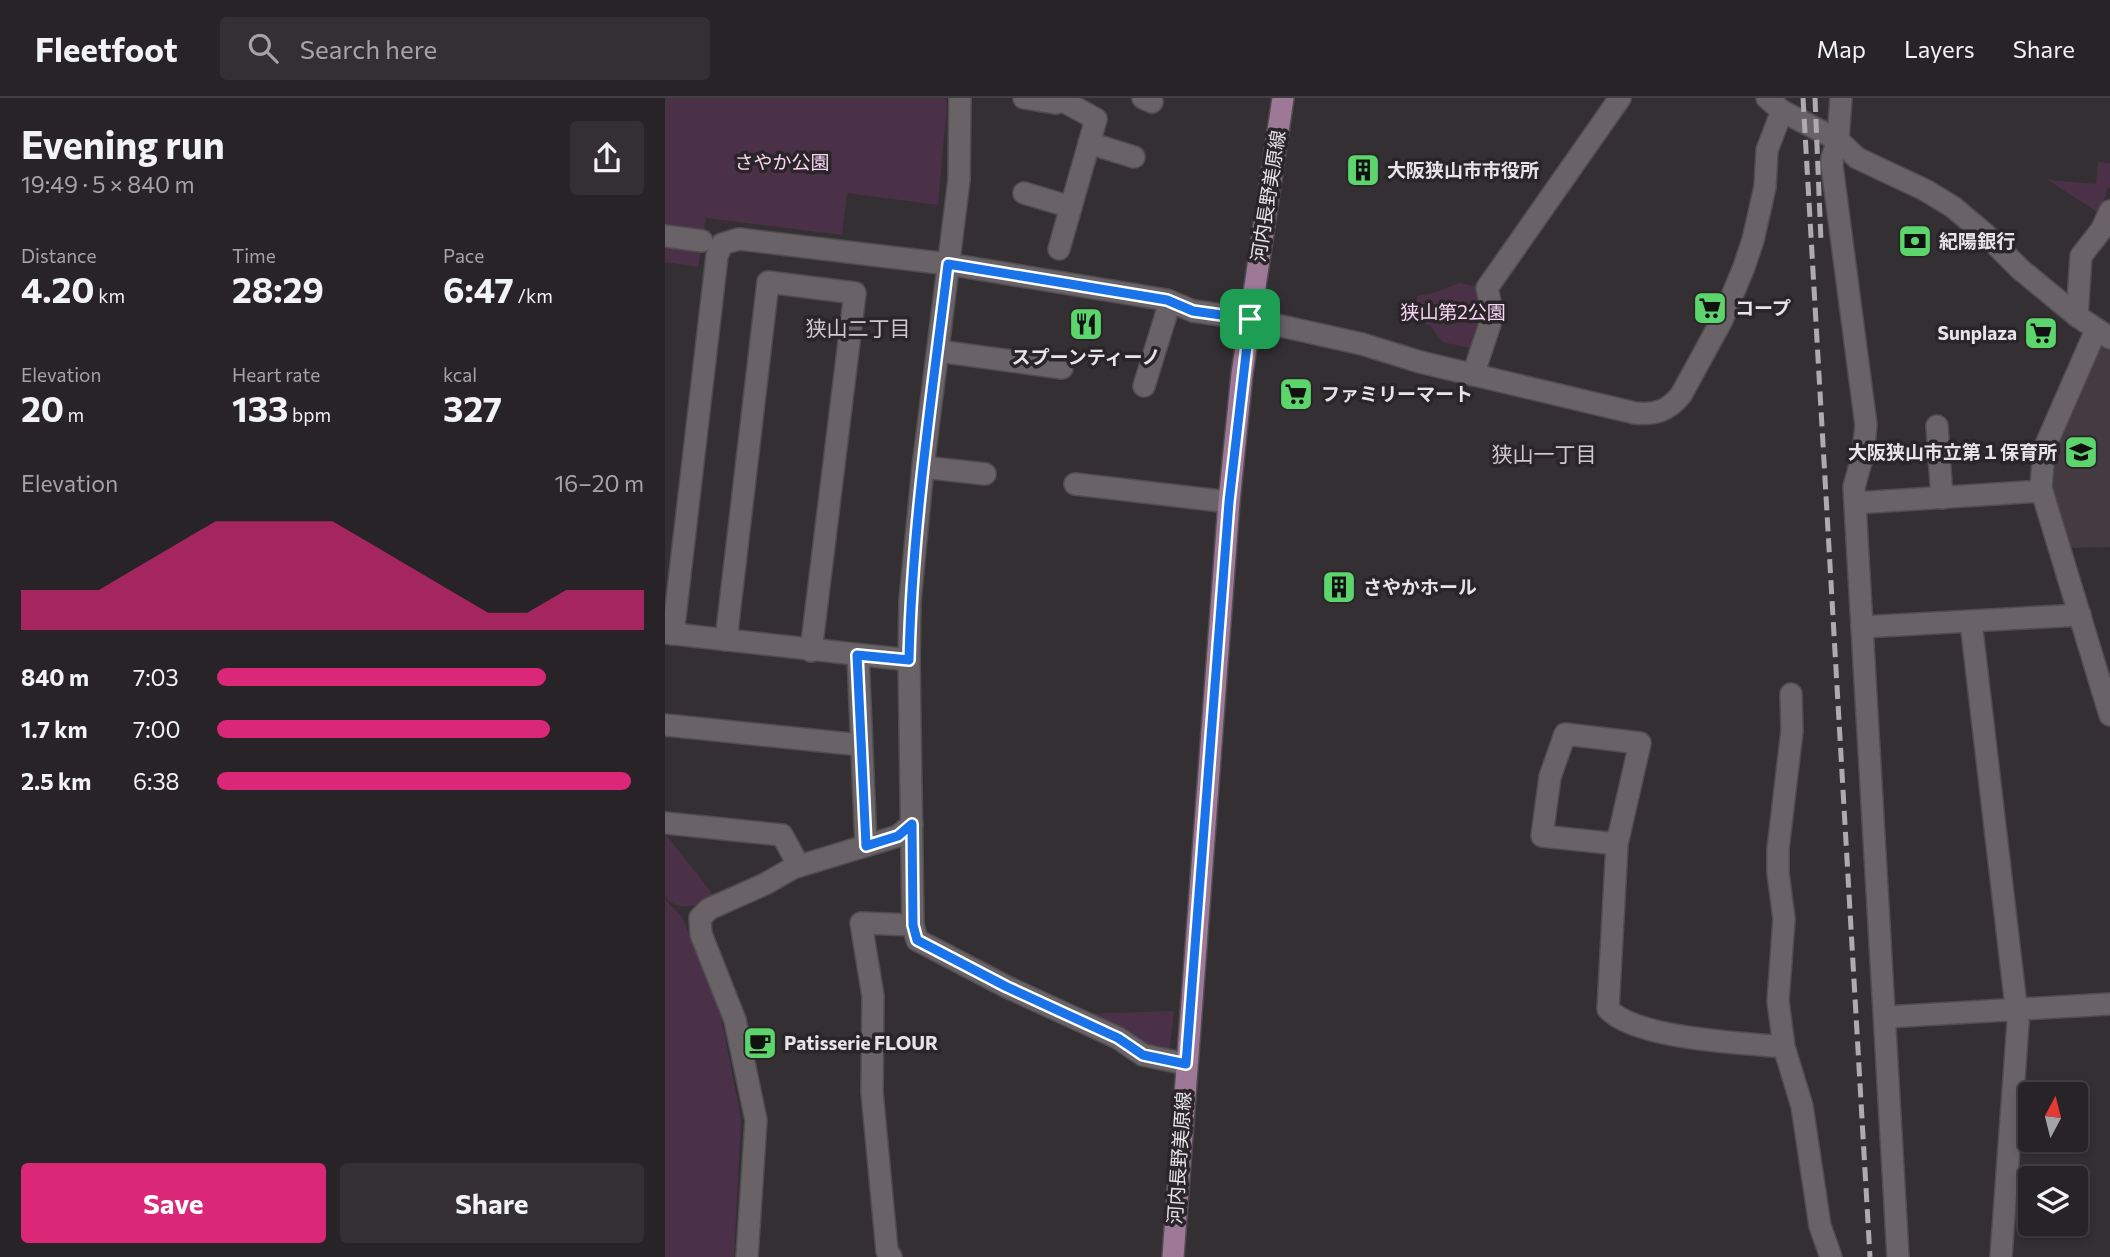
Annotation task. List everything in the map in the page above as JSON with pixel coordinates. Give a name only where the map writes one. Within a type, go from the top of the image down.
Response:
[{"type":"main road","name":"河内長野美原線","points":[[1173,1257],[1229,502],[1250,319],[1283,98]]},
{"type":"street","points":[[960,98],[960,180],[923,467],[910,601],[913,925],[917,940],[1007,987],[1118,1038],[1143,1055],[1186,1064]]},
{"type":"street","points":[[1024,98],[1055,103],[1063,99],[1096,119],[1059,248]]},
{"type":"street","points":[[1473,375],[1493,315],[1487,288],[1621,98]]},
{"type":"street","points":[[1841,98],[1838,140],[1832,166],[1866,425],[1863,454],[1854,487],[1898,1257]]},
{"type":"street","points":[[909,660],[669,633],[717,256],[722,244],[739,239],[948,264],[1170,302],[1193,311],[1250,319],[1362,344],[1473,375],[1649,414],[1672,406],[1681,395],[1722,320],[1744,267],[1765,187],[1774,105],[1838,140],[1857,158],[1925,190],[1953,207],[1985,234],[2019,269],[2103,334],[2044,449],[2041,468],[2042,491],[2110,715]]},
{"type":"street","points":[[1089,143],[1134,157]]},
{"type":"street","points":[[1024,193],[1071,207]]},
{"type":"street","points":[[2077,316],[2081,256],[2102,229],[2110,211]]},
{"type":"street","points":[[665,236],[702,241]]},
{"type":"street","points":[[726,640],[768,282],[855,293],[811,650]]},
{"type":"street","points":[[1144,386],[1170,302]]},
{"type":"street","points":[[937,351],[1062,368]]},
{"type":"street","points":[[1937,426],[1942,498]]},
{"type":"street","points":[[923,467],[985,474]]},
{"type":"street","points":[[1075,484],[1229,502]]},
{"type":"street","points":[[1855,503],[2042,491]]},
{"type":"street","points":[[1863,627],[2080,615]]},
{"type":"street","points":[[1971,622],[2017,1010],[2001,1257]]},
{"type":"street","points":[[857,655],[866,846]]},
{"type":"street","points":[[1791,694],[1792,731],[1778,849],[1784,919],[1778,1001],[1784,1047],[1802,1106],[1820,1226],[1831,1257]]},
{"type":"street","points":[[665,725],[861,745]]},
{"type":"street","points":[[1617,844],[1542,836],[1550,777],[1565,734],[1640,743],[1617,844],[1608,1009],[1616,1017],[1658,1032],[1784,1047]]},
{"type":"street","points":[[665,823],[782,835],[799,866]]},
{"type":"street","points":[[747,1257],[756,1120],[735,1020],[701,934],[700,918],[709,909],[799,866],[898,836],[912,824]]},
{"type":"street","points":[[891,1257],[887,1251],[872,1092],[873,996],[861,923],[913,925]]},
{"type":"street","points":[[1885,1017],[2110,1004]]},
{"type":"shaded area","name":"大阪狭山市立第１保育所","points":[[2099,344],[2110,349],[2110,547],[2068,548],[2047,475],[2056,446]]},
{"type":"green space","name":"さやか公園","points":[[665,98],[944,98],[947,103],[938,205],[847,193],[842,235],[706,218],[698,267],[665,262]]},
{"type":"green space","points":[[2098,162],[2110,163],[2110,187],[2107,189],[2100,214],[2048,180],[2096,184]]},
{"type":"green space","name":"狭山第2公園","points":[[1459,283],[1478,287],[1482,304],[1471,348],[1442,342],[1431,326],[1414,320],[1417,296],[1434,293]]},
{"type":"green space","points":[[665,836],[715,897],[696,905],[683,906],[665,897]]},
{"type":"green space","points":[[665,899],[682,917],[719,1006],[741,1118],[734,1257],[665,1257]]},
{"type":"green space","points":[[1174,1011],[1169,1057],[1079,1014]]},
{"type":"railway","points":[[1803,98],[1870,1257]]},
{"type":"railway","points":[[1815,98],[1821,241]]},
{"type":"place","name":"大阪狭山市市役所","points":[[1363,170]]},
{"type":"place","name":"紀陽銀行","points":[[1915,241]]},
{"type":"place","name":"コープ","points":[[1710,308]]},
{"type":"place","name":"スプーンティーノ","points":[[1086,324]]},
{"type":"place","name":"Sunplaza","points":[[2041,333]]},
{"type":"place","name":"ファミリーマート","points":[[1296,394]]},
{"type":"place","name":"大阪狭山市立第１保育所","points":[[2081,452]]},
{"type":"place","name":"さやかホール","points":[[1339,587]]},
{"type":"place","name":"Patisserie FLOUR","points":[[760,1043]]},
{"type":"district","name":"狭山二丁目","points":[[858,329]]},
{"type":"district","name":"狭山一丁目","points":[[1544,455]]},
{"type":"route","points":[[948,264],[1167,300],[1193,311],[1250,319],[1229,502],[1186,1064],[1143,1055],[1118,1038],[1007,987],[917,940],[913,925],[912,824],[898,836],[866,846],[857,655],[909,660],[910,601],[923,467],[948,264]]}]
